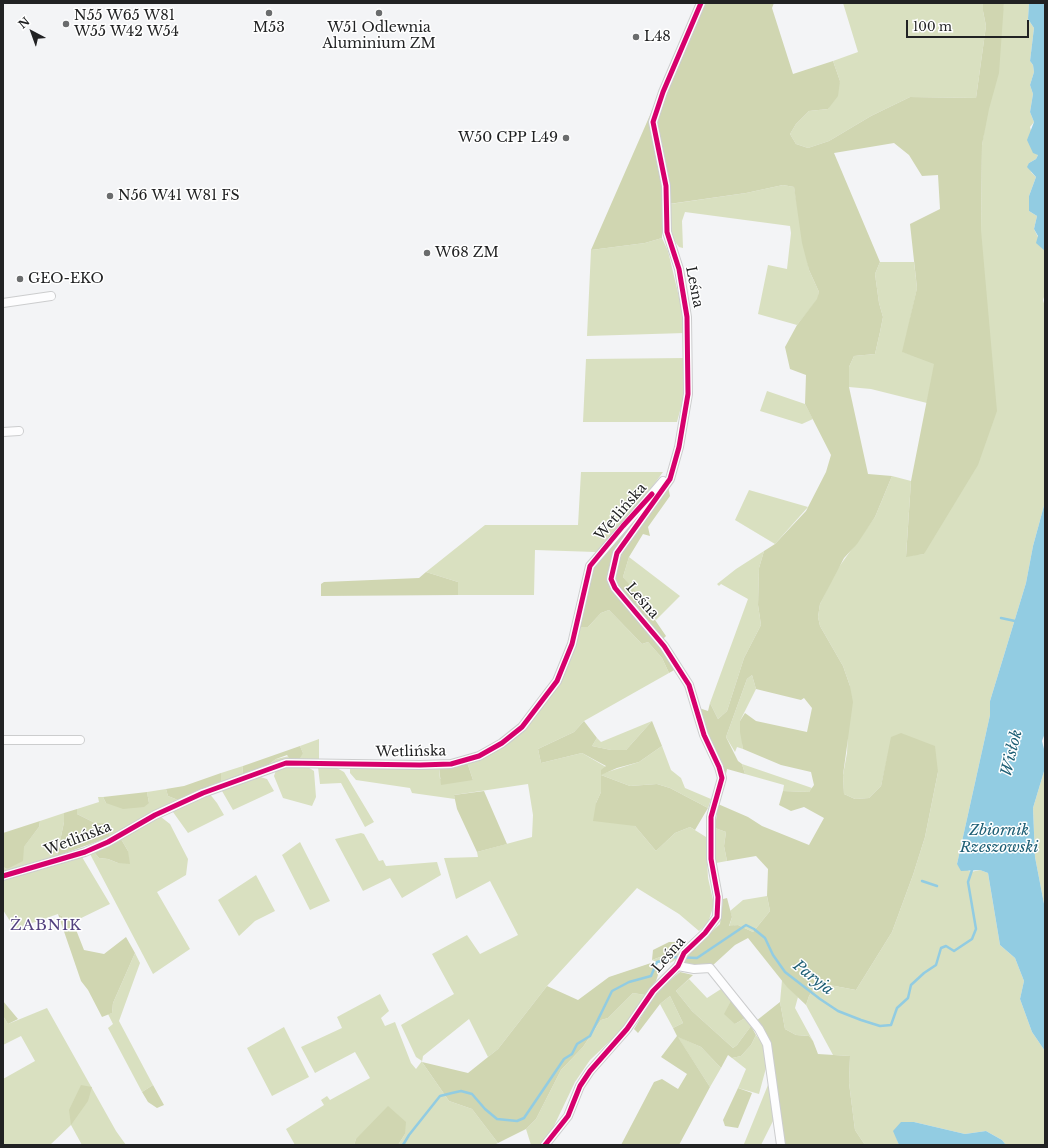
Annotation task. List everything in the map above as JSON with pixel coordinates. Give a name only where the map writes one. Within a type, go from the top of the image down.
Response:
[{"type":"street","name":"Leśna","points":[[546,1145],[568,1116],[580,1086],[590,1071],[627,1029],[653,991],[679,965],[684,953],[706,933],[717,917],[718,897],[711,859],[711,817],[722,778],[719,767],[704,735],[689,685],[664,646],[615,588],[611,579],[617,553],[670,479],[675,464],[688,394],[688,317],[679,269],[667,232],[666,186],[653,122],[658,104],[701,3]]},
{"type":"street","points":[[3,302],[51,296]]},
{"type":"street","points":[[3,432],[20,431]]},
{"type":"street","name":"Wetlińska","points":[[3,876],[85,852],[108,842],[155,815],[203,793],[286,763],[451,764],[479,756],[502,743],[522,727],[557,681],[572,644],[590,566],[646,501],[675,464]]},
{"type":"street","points":[[3,740],[80,740]]},
{"type":"street","name":"Leśna","points":[[679,965],[694,970],[710,968],[759,1029],[767,1044],[781,1145]]},
{"type":"green space","points":[[699,3],[774,3],[772,8],[793,74],[833,61],[840,81],[838,96],[828,109],[809,111],[796,124],[790,134],[796,144],[808,148],[829,141],[871,116],[910,97],[976,98],[986,26],[983,3],[1004,3],[999,73],[989,109],[982,145],[981,230],[997,411],[978,465],[924,554],[906,557],[911,481],[934,364],[902,352],[917,288],[910,224],[940,209],[938,175],[922,176],[909,155],[894,143],[834,153],[880,262],[875,274],[879,303],[883,317],[875,354],[854,356],[849,367],[849,387],[868,474],[892,476],[875,517],[857,544],[844,558],[820,604],[818,617],[820,626],[843,666],[850,686],[853,702],[843,775],[844,794],[855,799],[869,798],[881,786],[891,737],[901,733],[935,746],[938,772],[925,837],[892,932],[856,990],[824,984],[816,985],[809,996],[806,1005],[787,987],[748,938],[735,945],[712,966],[687,965],[684,963],[690,952],[720,924],[723,899],[727,898],[732,917],[729,926],[738,925],[753,932],[770,911],[767,896],[768,869],[756,856],[727,861],[724,846],[726,832],[715,828],[718,804],[748,817],[762,826],[809,845],[824,818],[804,807],[791,811],[779,805],[783,791],[809,792],[814,785],[811,772],[781,765],[743,749],[740,732],[740,721],[745,713],[756,721],[807,732],[812,708],[804,698],[801,700],[756,689],[752,675],[747,679],[726,737],[738,761],[742,764],[745,774],[727,769],[726,774],[708,739],[699,708],[708,711],[710,703],[718,719],[727,711],[744,658],[761,625],[758,605],[759,568],[764,551],[775,544],[806,511],[826,472],[831,455],[805,404],[806,375],[790,369],[785,347],[797,325],[817,299],[819,292],[809,270],[802,243],[794,187],[783,185],[746,193],[662,205],[662,238],[645,243],[591,250]]},
{"type":"green space","points":[[843,3],[983,3],[986,26],[976,98],[910,97],[871,116],[829,141],[808,148],[796,144],[790,134],[796,124],[809,111],[828,109],[840,81],[833,61],[858,52]]},
{"type":"green space","points":[[1004,3],[1029,3],[1028,19],[1034,28],[1030,61],[1033,65],[1034,72],[1030,85],[1033,94],[1030,112],[1034,122],[1030,127],[1038,155],[1036,159],[1029,163],[1031,172],[1036,177],[1029,196],[1029,211],[1037,216],[1034,229],[1045,251],[1045,294],[1043,300],[1045,307],[1045,502],[1033,546],[1026,583],[990,701],[990,715],[957,864],[971,872],[980,870],[988,873],[1000,945],[1015,958],[1024,981],[1020,999],[1032,1032],[1045,1051],[1045,1145],[1006,1145],[1002,1140],[986,1131],[965,1134],[914,1122],[894,1131],[899,1145],[865,1145],[855,1130],[849,1083],[850,1056],[833,1055],[806,1005],[809,996],[816,985],[824,984],[856,990],[892,932],[925,837],[938,772],[890,746],[881,786],[869,798],[855,799],[844,794],[843,775],[847,753],[850,686],[843,666],[820,626],[818,617],[820,604],[836,571],[875,517],[892,476],[911,481],[906,556],[924,554],[981,230],[982,145]]},
{"type":"green space","points":[[783,185],[794,187],[809,270],[819,292],[818,299],[797,325],[758,314],[768,265],[787,269],[791,233],[790,226],[685,212],[682,221],[683,248],[679,247],[672,238],[669,222],[670,204],[746,193]]},
{"type":"green space","points":[[662,238],[668,251],[680,301],[685,333],[587,336],[591,250],[645,243]]},
{"type":"green space","points":[[880,262],[914,262],[917,288],[903,352],[935,363],[927,403],[871,389],[849,387],[849,367],[854,356],[875,354],[883,317],[879,303],[875,274]]},
{"type":"green space","points":[[685,358],[684,396],[677,422],[583,422],[586,359]]},
{"type":"green space","points":[[767,391],[805,404],[813,419],[802,424],[760,411]]},
{"type":"green space","points":[[581,472],[663,472],[644,498],[596,552],[535,550],[534,595],[458,595],[458,582],[426,572],[485,525],[578,525]]},
{"type":"green space","points":[[661,486],[615,550],[610,567],[609,585],[653,635],[676,669],[669,673],[662,658],[648,642],[642,644],[609,610],[601,613],[588,627],[579,627],[592,570]]},
{"type":"green space","points":[[668,486],[670,496],[648,527],[650,536],[643,534],[629,557],[623,577],[636,592],[666,636],[662,640],[618,587],[614,578],[620,553]]},
{"type":"green space","points":[[749,490],[808,507],[775,544],[735,520]]},
{"type":"green space","points":[[764,551],[759,568],[758,605],[761,625],[744,658],[727,711],[718,719],[710,703],[748,599],[721,584],[719,586],[717,584],[736,569]]},
{"type":"green space","points":[[629,557],[680,596],[656,620],[623,577]]},
{"type":"green space","points":[[426,572],[458,582],[458,595],[321,596],[321,584],[324,582],[419,578]]},
{"type":"green space","points":[[609,610],[642,644],[648,642],[662,658],[669,673],[584,721],[574,732],[538,749],[541,763],[582,753],[606,767],[601,774],[639,762],[662,746],[671,770],[681,778],[685,788],[711,799],[708,808],[670,788],[657,784],[630,786],[601,775],[601,792],[596,803],[635,826],[656,851],[675,833],[690,827],[706,837],[708,878],[714,904],[708,923],[699,931],[679,914],[637,888],[547,986],[498,1049],[488,1057],[469,1019],[423,1056],[422,1062],[449,1101],[472,1109],[498,1143],[494,1145],[398,1145],[405,1134],[356,1139],[354,1145],[295,1145],[286,1129],[324,1105],[321,1100],[327,1096],[330,1100],[370,1078],[355,1052],[315,1073],[301,1047],[342,1028],[337,1017],[380,994],[389,1011],[381,1018],[385,1026],[395,1022],[411,1063],[416,1069],[422,1061],[416,1057],[401,1025],[454,994],[432,954],[467,935],[480,954],[518,935],[490,881],[456,899],[444,858],[478,857],[477,852],[532,837],[533,815],[528,784],[454,795],[455,799],[412,793],[410,788],[356,780],[350,773],[350,766],[439,767],[440,779],[473,780],[467,762],[486,755],[541,706],[579,627],[588,627],[601,613]]},
{"type":"green space","points":[[752,675],[756,689],[740,721],[743,749],[737,747],[735,752],[726,737],[747,679]]},
{"type":"green space","points":[[584,721],[597,738],[592,746],[611,750],[626,750],[652,721],[662,746],[639,762],[617,768],[601,775],[601,770],[606,766],[582,753],[541,763],[538,749],[574,732]]},
{"type":"green space","points":[[652,721],[626,750],[611,750],[592,746],[597,738],[601,742]]},
{"type":"green space","points":[[319,739],[319,760],[261,770],[276,759],[303,753],[300,746]]},
{"type":"green space","points":[[300,746],[303,753],[300,758],[290,759],[287,755],[276,759],[261,770],[242,777],[243,766]]},
{"type":"green space","points":[[467,762],[473,780],[441,785],[439,767]]},
{"type":"green space","points":[[742,764],[812,788],[809,792],[783,791],[784,785],[745,774]]},
{"type":"green space","points":[[243,766],[242,777],[221,784],[221,773]]},
{"type":"green space","points":[[283,767],[308,767],[314,771],[316,797],[312,806],[283,798],[274,776],[276,770]]},
{"type":"green space","points":[[318,767],[335,767],[344,772],[374,822],[365,827],[341,783],[320,784]]},
{"type":"green space","points":[[1045,768],[1045,909],[1035,857],[1033,808]]},
{"type":"green space","points":[[221,773],[221,784],[178,800],[168,796],[166,789],[184,786]]},
{"type":"green space","points":[[601,775],[630,786],[657,784],[670,788],[708,808],[695,830],[690,827],[675,833],[656,851],[635,826],[593,821],[596,803],[601,792]]},
{"type":"green space","points":[[257,776],[267,779],[274,791],[233,810],[222,791],[223,788]]},
{"type":"green space","points":[[166,789],[168,796],[178,800],[142,818],[110,837],[108,823],[95,823],[77,814],[77,809],[99,802],[98,797],[103,797],[106,803],[149,803],[147,792]]},
{"type":"green space","points":[[484,791],[507,844],[477,852],[457,809],[454,795]]},
{"type":"green space","points":[[147,792],[149,803],[144,807],[123,809],[106,803],[103,797]]},
{"type":"green space","points":[[209,793],[224,815],[188,833],[173,812],[174,810]]},
{"type":"green space","points":[[77,809],[77,814],[95,823],[108,823],[110,837],[57,856],[64,822],[64,813]]},
{"type":"green space","points":[[64,813],[64,822],[57,856],[3,872],[3,867],[7,869],[39,827],[40,821]]},
{"type":"green space","points":[[161,817],[170,824],[188,859],[186,875],[157,892],[190,949],[153,974],[90,854],[94,852],[99,858],[108,859],[118,863],[128,851],[121,839],[152,820]]},
{"type":"green space","points":[[40,821],[39,827],[24,847],[23,861],[7,869],[3,867],[3,833]]},
{"type":"green space","points":[[715,828],[726,832],[724,846],[727,861],[716,863]]},
{"type":"green space","points":[[361,833],[364,834],[379,861],[383,860],[386,866],[437,862],[441,875],[402,898],[390,878],[363,891],[335,839]]},
{"type":"green space","points":[[121,839],[128,851],[130,864],[118,863],[108,859],[99,858],[94,852]]},
{"type":"green space","points":[[300,842],[330,901],[310,910],[282,855]]},
{"type":"green space","points":[[82,857],[110,904],[73,922],[58,914],[15,929],[3,910],[3,879]]},
{"type":"green space","points":[[256,875],[275,911],[255,921],[239,936],[218,900]]},
{"type":"green space","points":[[767,896],[770,911],[753,932],[738,925],[729,927],[732,917],[730,911],[743,900]]},
{"type":"green space","points":[[58,914],[73,922],[84,950],[104,954],[126,937],[135,953],[113,1003],[112,1013],[102,1017],[88,990],[81,981]]},
{"type":"green space","points":[[669,942],[686,942],[679,950],[652,960],[653,950]]},
{"type":"green space","points":[[679,950],[677,959],[670,963],[664,965],[652,960]]},
{"type":"green space","points":[[135,953],[140,963],[119,1021],[153,1085],[142,1092],[108,1028],[113,1024],[108,1014],[112,1013],[113,1003]]},
{"type":"green space","points":[[651,963],[660,969],[656,981],[645,995],[633,993],[608,1018],[601,1020],[583,1047],[561,1070],[536,1119],[526,1129],[498,1143],[472,1109],[449,1101],[422,1062],[468,1073],[498,1049],[547,986],[578,1000],[609,977]]},
{"type":"green space","points":[[680,972],[693,975],[676,991],[692,1011],[733,1048],[751,1026],[756,1035],[751,1045],[741,1056],[732,1058],[728,1055],[721,1068],[701,1047],[678,1037],[710,1087],[679,1145],[621,1145],[654,1082],[662,1079],[678,1089],[687,1074],[661,1057],[677,1036],[673,1028],[683,1023],[670,996],[660,1004],[638,1033],[634,1029],[656,992]]},
{"type":"green space","points":[[689,979],[707,998],[721,989],[731,1001],[735,1024],[745,1018],[751,1026],[733,1048],[692,1011],[676,991]]},
{"type":"green space","points":[[782,980],[798,997],[795,1008],[813,1041],[809,1036],[796,1035],[785,1029],[780,1002]]},
{"type":"green space","points":[[633,993],[645,995],[627,1025],[590,1060],[575,1082],[553,1128],[541,1145],[531,1145],[526,1129],[536,1119],[561,1070],[583,1047],[601,1020],[608,1018]]},
{"type":"green space","points":[[670,996],[683,1023],[673,1028],[660,1004]]},
{"type":"green space","points":[[3,1001],[18,1019],[8,1024],[3,1016]]},
{"type":"green space","points":[[731,1001],[745,1018],[735,1024],[724,1014]]},
{"type":"green space","points":[[780,1002],[785,1029],[796,1035],[809,1036],[813,1041],[818,1054],[850,1056],[849,1083],[855,1130],[865,1145],[784,1145],[771,1050],[756,1021]]},
{"type":"green space","points":[[47,1008],[116,1131],[126,1145],[82,1145],[71,1125],[50,1145],[3,1145],[3,1079],[35,1061],[21,1036],[3,1045],[3,1016],[8,1024]]},
{"type":"green space","points":[[284,1027],[309,1077],[272,1096],[247,1048]]},
{"type":"green space","points":[[756,1035],[764,1045],[766,1068],[759,1094],[738,1088],[746,1069],[732,1058],[741,1056],[751,1045]]},
{"type":"green space","points":[[677,1036],[701,1047],[721,1068],[710,1087]]},
{"type":"green space","points":[[770,1080],[774,1119],[761,1145],[746,1145],[744,1144]]},
{"type":"green space","points":[[81,1085],[92,1087],[88,1101],[71,1125],[69,1110]]},
{"type":"green space","points":[[153,1085],[164,1105],[157,1108],[148,1102],[142,1092]]},
{"type":"green space","points":[[738,1088],[752,1093],[738,1128],[725,1126],[723,1120]]},
{"type":"green space","points":[[388,1106],[406,1122],[405,1134],[398,1145],[354,1145],[356,1139]]},
{"type":"water","points":[[1029,3],[1045,3],[1045,251],[1036,243],[1038,236],[1034,229],[1037,216],[1029,211],[1029,196],[1036,177],[1027,167],[1029,163],[1036,159],[1038,155],[1033,153],[1027,140],[1034,122],[1030,112],[1033,94],[1030,85],[1034,72],[1033,65],[1030,61],[1034,28],[1028,19]]},
{"type":"water","name":"Zbiornik Rzeszowski","points":[[1045,502],[1045,733],[1042,741],[1045,753],[1045,768],[1033,808],[1035,857],[1045,909],[1045,1051],[1032,1032],[1020,999],[1024,981],[1015,958],[1000,945],[988,873],[980,870],[961,871],[957,864],[990,715],[990,701],[1026,583],[1033,546]]},
{"type":"water","points":[[901,1122],[914,1122],[965,1134],[986,1131],[1002,1140],[1006,1145],[899,1145],[893,1131]]},
{"type":"waterway","points":[[1001,618],[1015,621]]},
{"type":"waterway","name":"Paryja","points":[[403,1145],[409,1135],[440,1096],[452,1093],[461,1091],[472,1094],[485,1109],[497,1119],[517,1121],[524,1118],[564,1059],[572,1054],[577,1044],[590,1036],[612,991],[629,982],[651,976],[657,962],[675,957],[697,958],[746,925],[754,929],[765,938],[773,955],[785,972],[820,999],[838,1011],[861,1020],[880,1026],[891,1025],[897,1008],[908,998],[911,985],[924,973],[936,965],[941,948],[946,946],[954,951],[972,939],[976,929],[968,882],[972,870]]},
{"type":"waterway","points":[[922,881],[937,886]]},
{"type":"cycle path","points":[[545,1145],[568,1116],[580,1086],[590,1071],[627,1029],[653,991],[678,966],[684,953],[705,933],[717,917],[718,897],[711,859],[711,817],[722,778],[719,767],[704,735],[689,685],[664,646],[615,588],[611,579],[617,553],[670,479],[679,447],[688,394],[687,317],[679,269],[667,232],[666,186],[653,122],[663,92],[701,3]]},
{"type":"cycle path","points":[[3,876],[85,852],[108,842],[155,815],[203,793],[286,763],[451,764],[479,756],[502,743],[522,727],[557,681],[572,644],[590,566],[652,494]]},
{"type":"place","name":"M53","points":[[269,13]]},
{"type":"place","name":"W51 Odlewnia Aluminium ZM","points":[[379,13]]},
{"type":"place","name":"N55 W65 W81 W55 W42 W54","points":[[66,24]]},
{"type":"place","name":"L48","points":[[636,37]]},
{"type":"place","name":"W50 CPP L49","points":[[566,138]]},
{"type":"place","name":"N56 W41 W81 FS","points":[[110,196]]},
{"type":"place","name":"W68 ZM","points":[[427,253]]},
{"type":"place","name":"GEO-EKO","points":[[20,279]]},
{"type":"district","name":"ŻABNIK","points":[[46,926]]},
{"type":"water label","name":"Wisłok","points":[[1012,753]]}]
